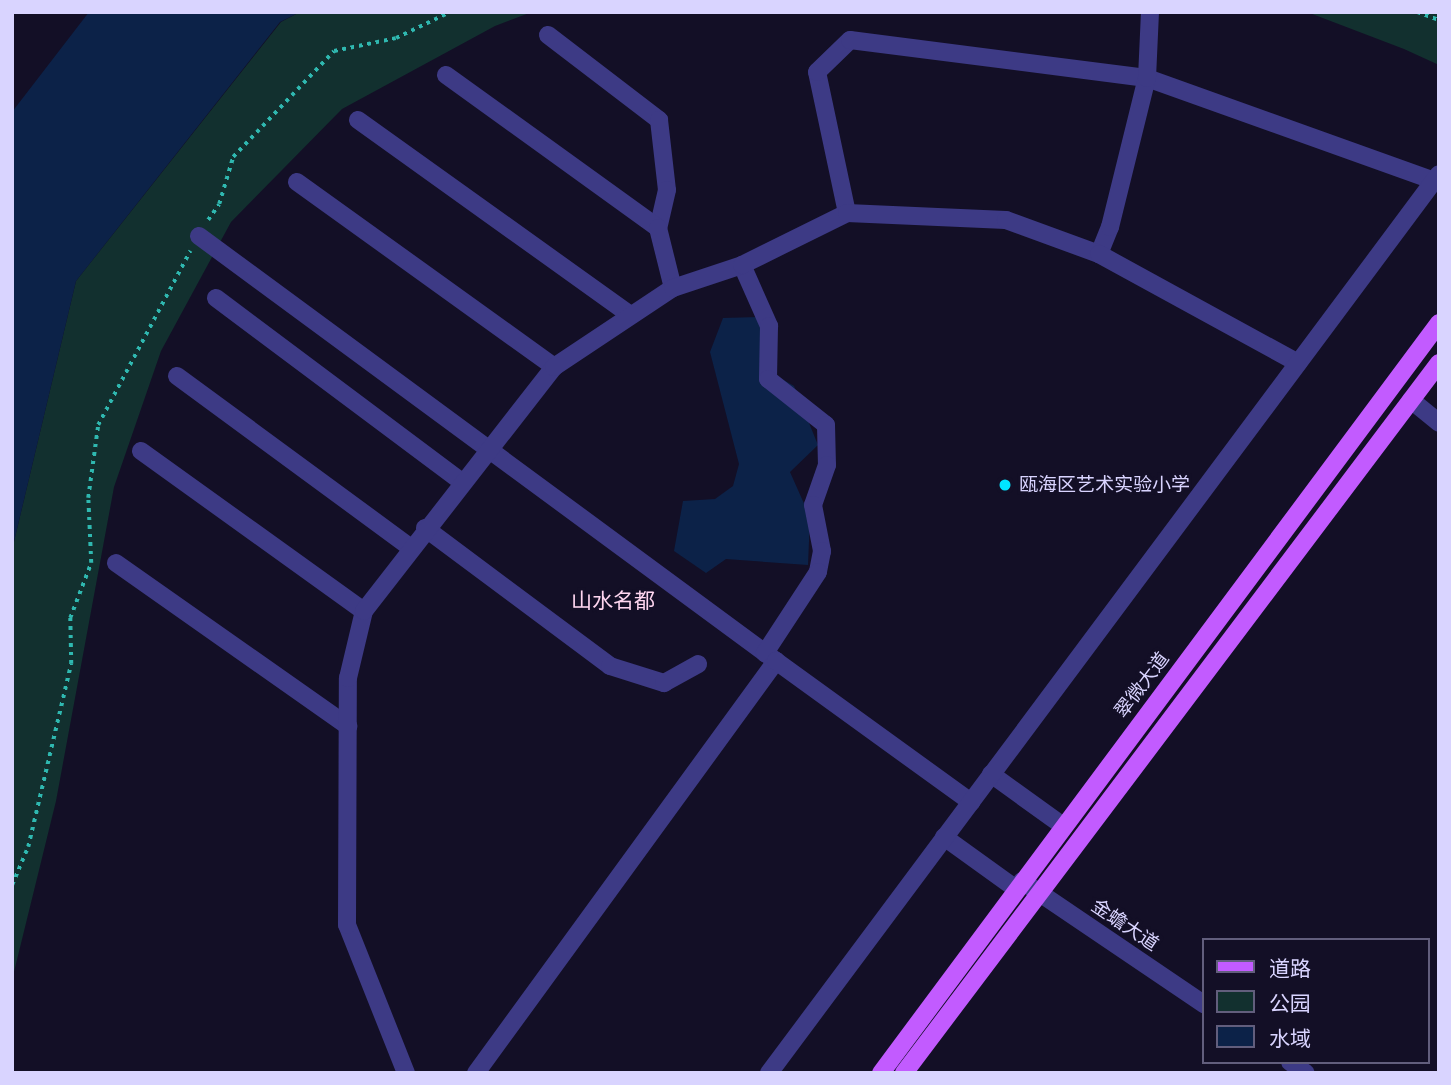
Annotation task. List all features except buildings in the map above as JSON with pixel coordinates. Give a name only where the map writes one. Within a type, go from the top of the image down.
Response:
[{"type":"main road","name":"翠微大道","points":[[881,1073],[1439,323]]},
{"type":"main road","points":[[904,1073],[1439,363]]},
{"type":"street","points":[[1099,254],[1110,227],[1147,78],[1150,12]]},
{"type":"street","points":[[548,35],[659,120],[658,146],[667,190],[658,228],[673,288]]},
{"type":"street","points":[[769,1073],[1437,178],[1147,78],[850,40],[817,72],[847,212]]},
{"type":"street","points":[[446,75],[658,228]]},
{"type":"street","points":[[358,120],[629,314]]},
{"type":"street","points":[[297,182],[554,367]]},
{"type":"street","points":[[406,1073],[347,925],[348,678],[364,611],[425,528],[554,367],[629,314],[673,288],[742,265],[847,212],[1006,220],[1099,254],[1297,363]]},
{"type":"street","points":[[199,236],[971,802]]},
{"type":"street","points":[[476,1073],[770,657],[818,572],[822,551],[813,505],[827,465],[826,425],[768,379],[769,326],[742,265]]},
{"type":"street","points":[[216,298],[462,482]]},
{"type":"street","points":[[177,376],[411,548]]},
{"type":"street","points":[[1411,400],[1439,423]]},
{"type":"street","points":[[141,451],[364,611]]},
{"type":"street","points":[[425,528],[610,666],[664,683],[698,664]]},
{"type":"street","points":[[116,563],[348,726]]},
{"type":"street","points":[[991,774],[1063,826]]},
{"type":"street","name":"金蟾大道","points":[[944,837],[1019,885],[1038,892],[1202,1003]]},
{"type":"path","points":[[12,885],[28,847],[71,663],[70,618],[91,563],[88,498],[98,425],[199,236],[219,204],[233,156],[334,51],[396,38],[450,12]]},
{"type":"path","points":[[1417,12],[1439,20]]},
{"type":"green space","points":[[300,12],[532,12],[495,26],[342,109],[231,222],[161,351],[114,487],[56,801],[12,980],[12,550],[76,281],[281,22]]},
{"type":"green space","points":[[1307,12],[1439,12],[1439,65],[1404,49]]},
{"type":"water","points":[[89,12],[300,12],[280,22],[76,281],[12,550],[12,112]]},
{"type":"water","points":[[759,317],[770,372],[794,386],[818,445],[790,472],[810,517],[808,565],[726,559],[706,573],[674,551],[683,501],[715,499],[733,486],[739,464],[710,352],[723,318]]},
{"type":"place","name":"瓯海区艺术实验小学","points":[[1005,485]]},
{"type":"district","name":"山水名都","points":[[613,600]]}]
